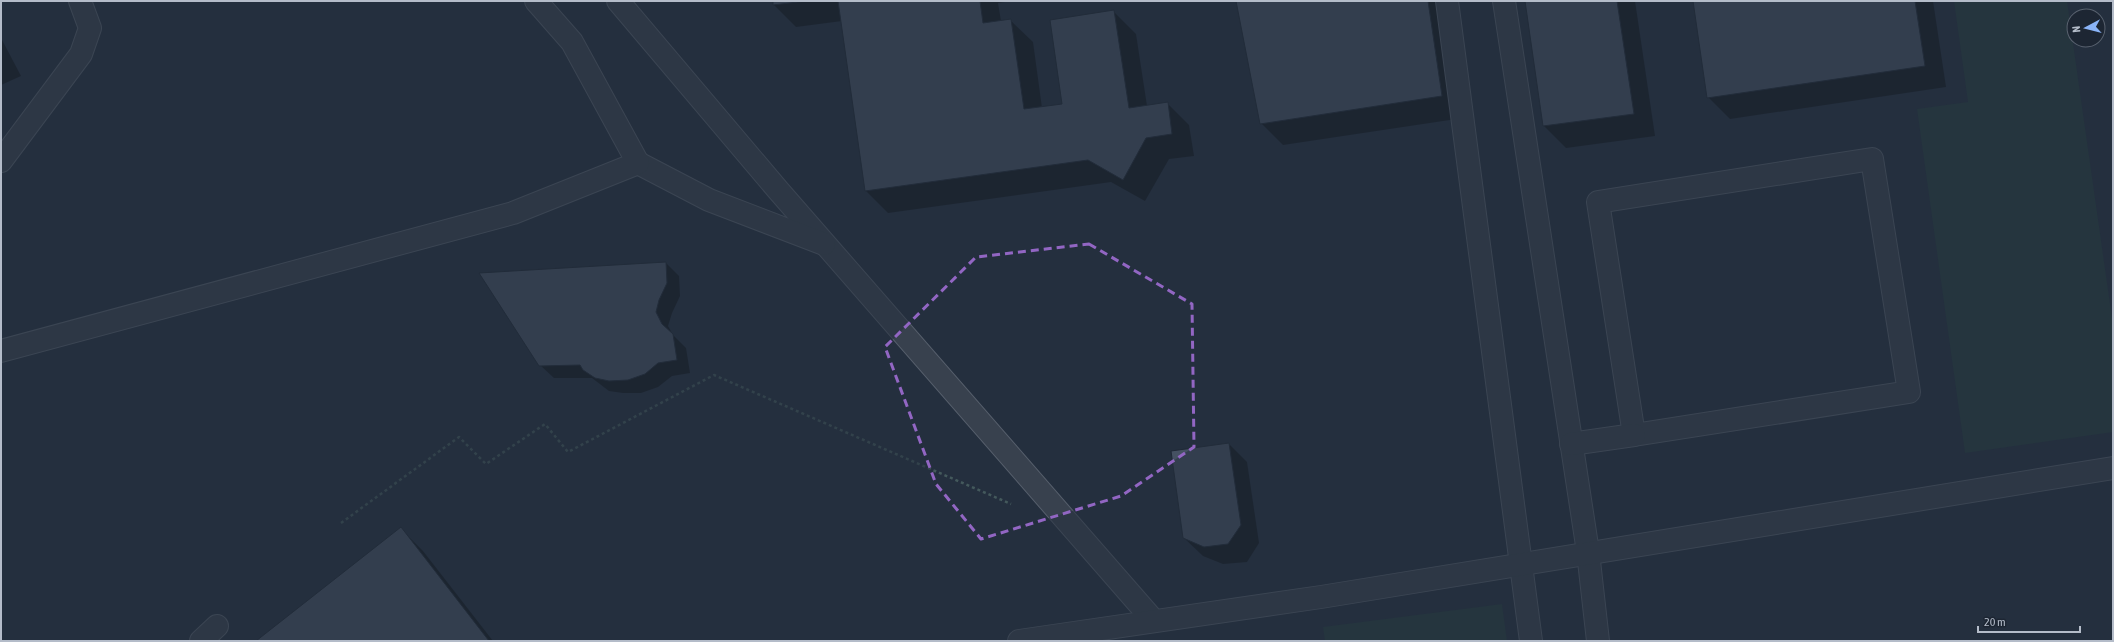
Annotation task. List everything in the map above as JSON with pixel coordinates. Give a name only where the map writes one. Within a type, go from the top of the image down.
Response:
[{"type":"lane","points":[[1,161],[81,54],[90,28],[80,1]]},
{"type":"lane","points":[[536,1],[572,42],[638,163],[710,200],[826,245]]},
{"type":"lane","points":[[618,1],[826,245],[1154,621]]},
{"type":"lane","points":[[1447,1],[1531,641]]},
{"type":"lane","points":[[1504,1],[1588,552],[1598,641]]},
{"type":"lane","points":[[1571,444],[1634,435],[1909,392],[1872,159],[1598,202],[1634,435]]},
{"type":"lane","points":[[1,351],[513,213],[638,163]]},
{"type":"lane","points":[[1019,641],[1328,595],[2113,468]]},
{"type":"path","points":[[341,523],[459,437],[486,464],[545,424],[568,452],[714,374],[1012,504]]},
{"type":"highlighted area","points":[[1089,244],[1192,304],[1194,447],[1121,496],[981,539],[936,484],[885,347],[976,257]]},
{"type":"green space","points":[[1954,1],[2067,1],[2066,48],[2074,48],[2113,325],[2113,432],[1965,453],[1917,109],[1968,102]]},
{"type":"green space","points":[[1502,604],[1507,641],[1325,641],[1323,627]]},
{"type":"building","points":[[773,1],[806,1],[773,5]]},
{"type":"building","points":[[838,1],[980,1],[983,23],[1011,19],[1024,109],[1062,104],[1050,20],[1114,10],[1129,108],[1168,102],[1172,134],[1146,138],[1123,180],[1088,160],[865,191]]},
{"type":"building","points":[[1236,1],[1428,1],[1442,96],[1260,124]]},
{"type":"building","points":[[1525,1],[1617,1],[1634,114],[1543,126]]},
{"type":"building","points":[[1693,1],[1915,1],[1925,66],[1707,98]]},
{"type":"building","points":[[666,262],[667,283],[659,300],[656,312],[662,324],[673,334],[677,360],[658,363],[645,374],[628,380],[609,381],[595,378],[583,370],[580,365],[539,366],[479,273]]},
{"type":"building","points":[[1229,443],[1241,525],[1228,544],[1204,547],[1183,538],[1171,451]]},
{"type":"building","points":[[401,527],[489,641],[256,641]]}]
